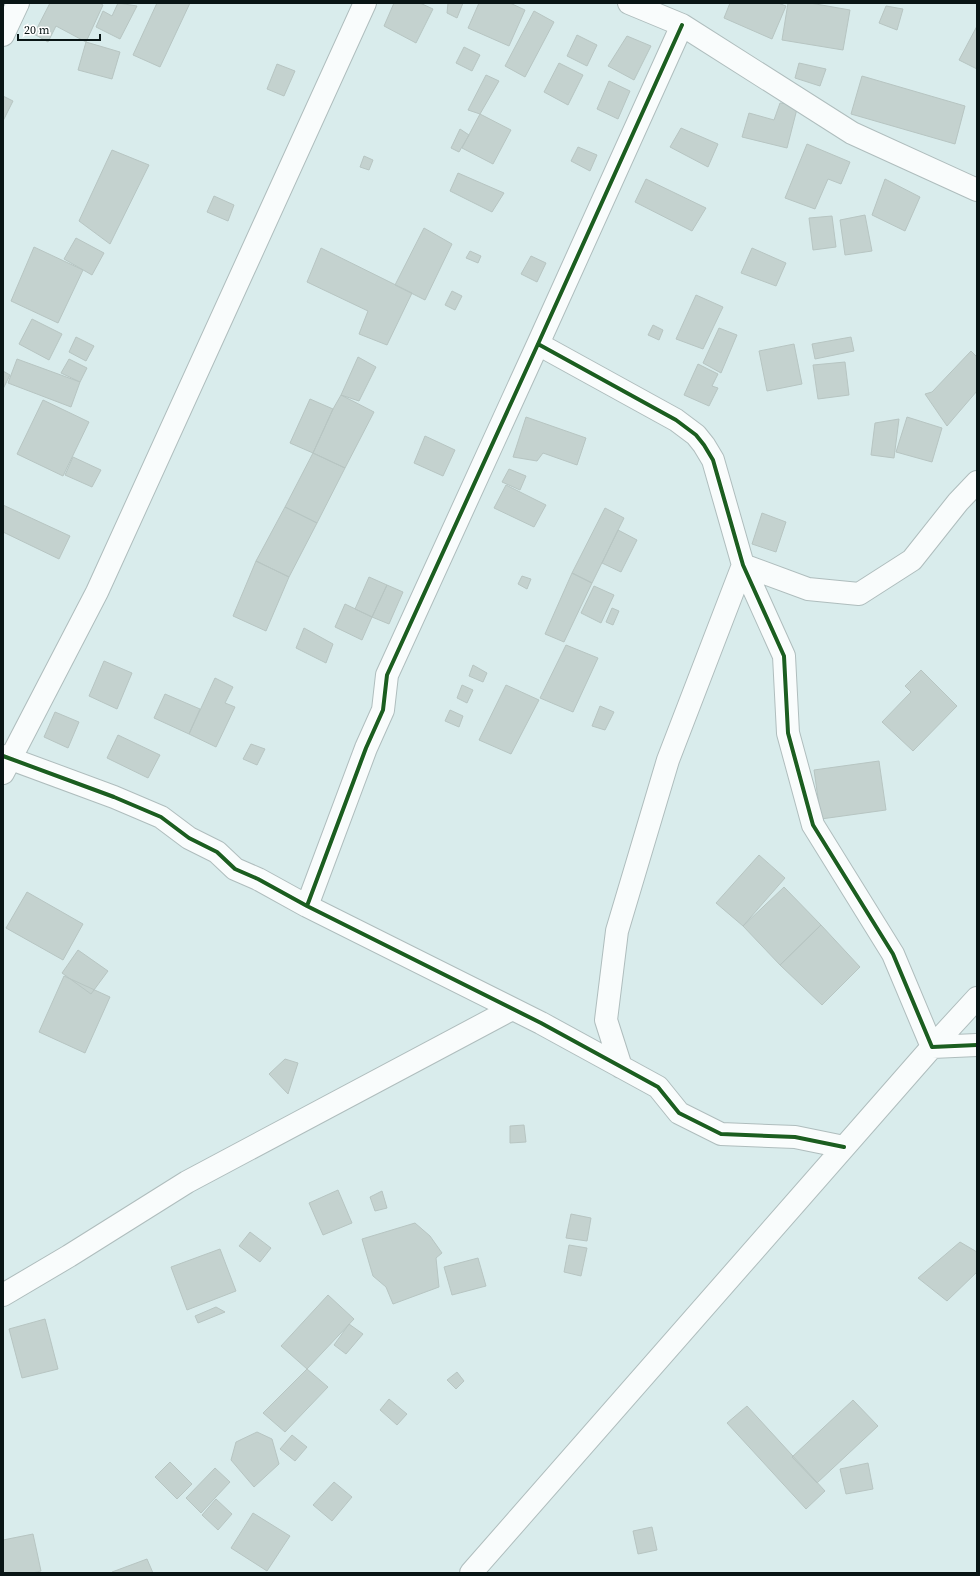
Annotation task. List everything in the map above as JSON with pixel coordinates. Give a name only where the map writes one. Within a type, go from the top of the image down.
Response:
[{"type":"street","points":[[3,35],[18,3]]},
{"type":"street","points":[[365,3],[97,592],[6,764],[114,797],[161,817],[189,838],[218,852],[235,868],[307,906],[541,1023],[621,1067],[658,1088],[679,1113],[721,1134],[795,1137],[844,1147]]},
{"type":"street","points":[[629,3],[682,26],[852,133],[977,190]]},
{"type":"street","points":[[307,906],[366,748],[383,710],[387,675],[682,26]]},
{"type":"street","points":[[538,344],[676,420],[696,435],[713,460],[743,565],[784,656],[788,734],[813,825],[893,954],[932,1047]]},
{"type":"street","points":[[743,565],[808,589],[859,594],[912,560],[958,502],[977,482]]},
{"type":"street","points":[[621,1067],[606,1020],[616,931],[668,760],[743,565]]},
{"type":"street","points":[[471,1573],[932,1047],[977,998]]},
{"type":"street","points":[[3,1295],[69,1256],[187,1182],[512,1009]]},
{"type":"street","points":[[932,1047],[977,1044]]},
{"type":"building","points":[[50,3],[99,3],[103,5],[86,42],[56,26],[48,42],[34,34]]},
{"type":"building","points":[[118,3],[137,6],[120,39],[96,27],[103,11],[112,16]]},
{"type":"building","points":[[157,3],[190,3],[160,67],[133,55]]},
{"type":"building","points":[[394,3],[420,3],[433,9],[416,43],[384,26]]},
{"type":"building","points":[[448,3],[463,3],[457,18],[447,13]]},
{"type":"building","points":[[479,3],[510,3],[525,10],[509,46],[468,28]]},
{"type":"building","points":[[730,3],[778,3],[786,6],[772,39],[724,18]]},
{"type":"building","points":[[788,3],[810,3],[850,10],[843,50],[782,40]]},
{"type":"building","points":[[886,6],[903,9],[897,30],[879,23]]},
{"type":"building","points":[[534,11],[554,22],[525,77],[505,66]]},
{"type":"building","points":[[977,26],[977,69],[959,60]]},
{"type":"building","points":[[577,35],[597,45],[587,66],[567,56]]},
{"type":"building","points":[[627,36],[651,46],[634,80],[608,66]]},
{"type":"building","points":[[86,42],[120,52],[112,79],[78,70]]},
{"type":"building","points":[[464,47],[480,55],[472,71],[456,63]]},
{"type":"building","points":[[559,63],[583,75],[568,105],[544,92]]},
{"type":"building","points":[[799,63],[826,69],[820,86],[795,78]]},
{"type":"building","points":[[277,64],[295,71],[284,96],[267,89]]},
{"type":"building","points":[[486,75],[499,81],[480,114],[468,110]]},
{"type":"building","points":[[862,76],[965,106],[955,144],[851,114]]},
{"type":"building","points":[[609,81],[630,91],[618,119],[597,109]]},
{"type":"building","points":[[3,96],[13,101],[3,121]]},
{"type":"building","points":[[780,103],[798,105],[787,148],[742,137],[749,113],[774,120]]},
{"type":"building","points":[[480,114],[511,130],[493,164],[462,148]]},
{"type":"building","points":[[681,128],[718,144],[708,167],[670,147]]},
{"type":"building","points":[[460,129],[469,135],[459,152],[451,148]]},
{"type":"building","points":[[807,144],[850,162],[841,184],[828,179],[815,209],[785,198]]},
{"type":"building","points":[[578,147],[597,155],[590,171],[571,161]]},
{"type":"building","points":[[112,150],[149,165],[110,244],[79,221]]},
{"type":"building","points":[[364,156],[373,160],[369,170],[360,167]]},
{"type":"building","points":[[458,173],[504,193],[492,212],[450,191]]},
{"type":"building","points":[[646,179],[706,208],[692,231],[635,202]]},
{"type":"building","points":[[885,179],[920,197],[905,231],[872,215]]},
{"type":"building","points":[[214,196],[234,205],[228,221],[207,212]]},
{"type":"building","points":[[865,215],[872,251],[845,255],[840,220]]},
{"type":"building","points":[[832,216],[836,247],[813,250],[809,218]]},
{"type":"building","points":[[424,228],[452,244],[425,300],[395,285]]},
{"type":"building","points":[[76,238],[104,253],[92,275],[64,259]]},
{"type":"building","points":[[34,247],[83,270],[58,323],[11,301]]},
{"type":"building","points":[[321,248],[412,293],[387,345],[359,334],[368,311],[307,282]]},
{"type":"building","points":[[752,248],[786,263],[776,286],[741,273]]},
{"type":"building","points":[[470,251],[481,256],[478,263],[466,258]]},
{"type":"building","points":[[531,256],[546,263],[537,282],[521,274]]},
{"type":"building","points":[[452,291],[462,296],[455,310],[445,305]]},
{"type":"building","points":[[696,295],[723,307],[703,349],[676,339]]},
{"type":"building","points":[[32,319],[62,334],[49,360],[19,344]]},
{"type":"building","points":[[653,325],[663,330],[659,340],[648,335]]},
{"type":"building","points":[[719,328],[737,335],[721,373],[703,363]]},
{"type":"building","points":[[76,337],[94,346],[86,361],[69,352]]},
{"type":"building","points":[[851,337],[854,351],[815,359],[812,344]]},
{"type":"building","points":[[794,344],[802,384],[767,391],[759,351]]},
{"type":"building","points":[[971,351],[977,357],[977,391],[947,426],[925,394],[932,392]]},
{"type":"building","points":[[358,357],[376,367],[359,401],[341,395]]},
{"type":"building","points":[[17,359],[80,382],[71,407],[8,383]]},
{"type":"building","points":[[69,359],[87,368],[80,382],[61,373]]},
{"type":"building","points":[[845,362],[849,395],[818,399],[813,365]]},
{"type":"building","points":[[698,364],[718,374],[712,386],[718,388],[709,406],[684,395]]},
{"type":"building","points":[[3,371],[10,375],[3,389]]},
{"type":"building","points":[[341,395],[374,412],[345,468],[313,453]]},
{"type":"building","points":[[310,399],[333,409],[313,453],[290,443]]},
{"type":"building","points":[[43,400],[89,422],[63,476],[17,454]]},
{"type":"building","points":[[526,417],[586,438],[577,465],[543,453],[537,461],[513,457]]},
{"type":"building","points":[[907,417],[942,428],[932,462],[896,452]]},
{"type":"building","points":[[899,419],[894,458],[871,455],[875,423]]},
{"type":"building","points":[[425,436],[455,450],[443,476],[414,463]]},
{"type":"building","points":[[313,453],[345,468],[317,523],[285,507]]},
{"type":"building","points":[[73,457],[101,470],[92,487],[65,475]]},
{"type":"building","points":[[509,469],[526,476],[520,490],[502,482]]},
{"type":"building","points":[[506,485],[546,505],[534,527],[494,508]]},
{"type":"building","points":[[3,505],[70,536],[59,559],[3,532]]},
{"type":"building","points":[[285,507],[317,523],[289,577],[256,561]]},
{"type":"building","points":[[605,508],[624,518],[592,583],[572,573]]},
{"type":"building","points":[[762,513],[786,522],[776,552],[752,544]]},
{"type":"building","points":[[618,530],[637,540],[621,572],[602,563]]},
{"type":"building","points":[[256,561],[289,577],[266,631],[233,616]]},
{"type":"building","points":[[572,573],[592,583],[564,642],[545,634]]},
{"type":"building","points":[[522,576],[531,579],[527,589],[518,584]]},
{"type":"building","points":[[369,577],[387,585],[372,617],[355,609]]},
{"type":"building","points":[[387,585],[403,592],[389,624],[372,617]]},
{"type":"building","points":[[594,586],[614,595],[601,623],[581,613]]},
{"type":"building","points":[[345,604],[372,617],[362,640],[335,627]]},
{"type":"building","points":[[612,608],[619,611],[613,625],[606,622]]},
{"type":"building","points":[[304,628],[333,644],[326,663],[296,648]]},
{"type":"building","points":[[566,645],[598,658],[573,712],[540,698]]},
{"type":"building","points":[[104,661],[132,673],[117,709],[89,696]]},
{"type":"building","points":[[473,665],[487,673],[483,682],[469,676]]},
{"type":"building","points":[[921,670],[957,706],[913,751],[882,722],[911,692],[905,686]]},
{"type":"building","points":[[215,678],[233,687],[225,703],[235,707],[216,747],[189,734]]},
{"type":"building","points":[[462,685],[473,690],[467,703],[457,698]]},
{"type":"building","points":[[506,685],[539,700],[511,754],[479,740]]},
{"type":"building","points":[[165,694],[200,709],[189,734],[154,718]]},
{"type":"building","points":[[600,706],[614,712],[605,730],[592,726]]},
{"type":"building","points":[[450,710],[463,716],[459,727],[445,721]]},
{"type":"building","points":[[55,712],[79,722],[68,748],[44,737]]},
{"type":"building","points":[[118,735],[160,755],[148,778],[107,758]]},
{"type":"building","points":[[251,744],[265,749],[257,765],[243,759]]},
{"type":"building","points":[[879,761],[886,810],[821,819],[814,770]]},
{"type":"building","points":[[759,855],[785,878],[743,926],[716,903]]},
{"type":"building","points":[[784,887],[821,925],[780,965],[743,926]]},
{"type":"building","points":[[27,892],[83,924],[63,960],[6,928]]},
{"type":"building","points":[[821,925],[860,967],[822,1005],[780,965]]},
{"type":"building","points":[[78,950],[108,971],[91,994],[62,973]]},
{"type":"building","points":[[64,976],[110,997],[85,1053],[39,1032]]},
{"type":"building","points":[[285,1059],[298,1063],[288,1094],[269,1074]]},
{"type":"building","points":[[524,1125],[526,1142],[510,1143],[510,1126]]},
{"type":"building","points":[[338,1190],[352,1223],[323,1235],[309,1203]]},
{"type":"building","points":[[382,1191],[387,1208],[375,1211],[370,1197]]},
{"type":"building","points":[[571,1214],[591,1218],[587,1241],[566,1238]]},
{"type":"building","points":[[415,1223],[430,1236],[442,1253],[436,1258],[439,1287],[393,1304],[386,1287],[373,1276],[362,1239]]},
{"type":"building","points":[[250,1232],[271,1248],[260,1262],[239,1246]]},
{"type":"building","points":[[960,1242],[977,1252],[977,1272],[947,1301],[918,1278]]},
{"type":"building","points":[[569,1245],[587,1248],[581,1276],[564,1272]]},
{"type":"building","points":[[220,1249],[236,1291],[187,1310],[171,1267]]},
{"type":"building","points":[[478,1258],[486,1286],[452,1295],[444,1267]]},
{"type":"building","points":[[328,1295],[354,1319],[307,1369],[281,1346]]},
{"type":"building","points":[[216,1307],[225,1312],[198,1323],[195,1316]]},
{"type":"building","points":[[45,1319],[58,1369],[22,1378],[9,1329]]},
{"type":"building","points":[[349,1324],[363,1334],[346,1354],[334,1345]]},
{"type":"building","points":[[307,1369],[328,1387],[285,1432],[263,1413]]},
{"type":"building","points":[[457,1372],[464,1381],[456,1389],[447,1380]]},
{"type":"building","points":[[389,1399],[407,1414],[397,1425],[380,1410]]},
{"type":"building","points":[[853,1400],[878,1426],[817,1483],[792,1457]]},
{"type":"building","points":[[747,1406],[825,1491],[806,1509],[727,1423]]},
{"type":"building","points":[[257,1432],[272,1439],[279,1464],[254,1487],[231,1460],[236,1442]]},
{"type":"building","points":[[292,1435],[307,1447],[295,1461],[280,1449]]},
{"type":"building","points":[[170,1462],[192,1484],[177,1499],[155,1477]]},
{"type":"building","points":[[868,1463],[873,1489],[846,1494],[840,1469]]},
{"type":"building","points":[[215,1468],[230,1482],[201,1513],[186,1498]]},
{"type":"building","points":[[334,1482],[352,1497],[332,1521],[313,1505]]},
{"type":"building","points":[[216,1499],[232,1514],[218,1530],[202,1515]]},
{"type":"building","points":[[253,1513],[290,1536],[267,1571],[231,1548]]},
{"type":"building","points":[[652,1527],[657,1550],[638,1554],[633,1531]]},
{"type":"building","points":[[33,1534],[41,1571],[32,1573],[3,1573],[3,1540]]},
{"type":"building","points":[[147,1559],[153,1573],[112,1572]]},
{"type":"cycle path","points":[[307,906],[366,748],[383,710],[387,675],[682,25]]},
{"type":"cycle path","points":[[538,344],[676,420],[696,435],[704,445],[713,460],[743,565],[784,656],[788,733],[813,825],[893,954],[932,1047],[977,1045]]},
{"type":"cycle path","points":[[3,756],[114,797],[161,817],[189,838],[217,852],[235,869],[258,879],[307,906],[541,1023],[658,1087],[679,1113],[721,1134],[795,1137],[844,1147]]}]
